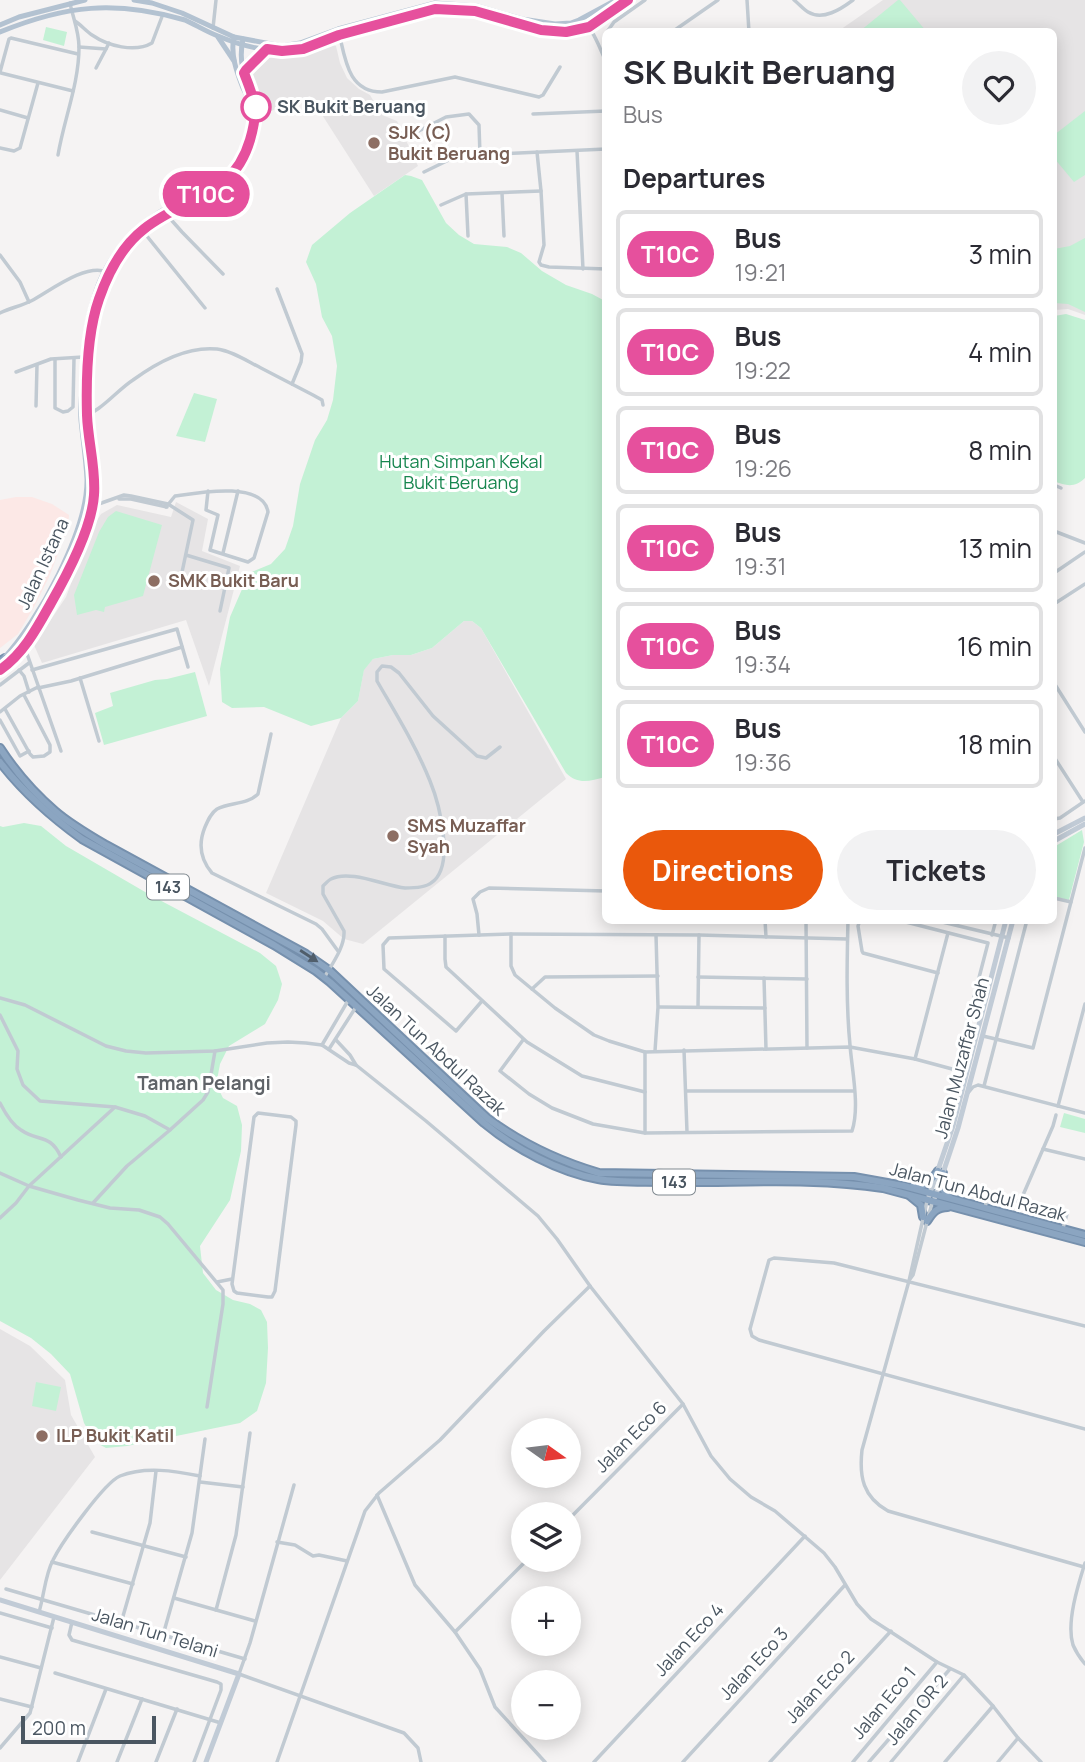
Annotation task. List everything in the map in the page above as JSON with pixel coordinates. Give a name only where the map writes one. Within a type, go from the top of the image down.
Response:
[{"type":"highway","points":[[0,671],[3,662]]},
{"type":"highway","name":"Jalan Tun Abdul Razak","points":[[0,748],[32,789],[77,827],[306,954],[329,970],[350,996]]},
{"type":"highway","name":"Jalan Tun Abdul Razak","points":[[0,762],[33,800],[82,839],[274,945],[350,996],[487,1118],[542,1153],[599,1173],[854,1177],[904,1186],[960,1208],[1085,1242]]},
{"type":"highway","name":"Jalan Tun Abdul Razak","points":[[358,1003],[499,1135],[525,1152],[573,1171],[599,1179],[632,1181],[859,1184],[907,1194],[952,1199],[1085,1235]]},
{"type":"highway","points":[[904,1186],[925,1186],[941,1172]]},
{"type":"highway","points":[[941,1172],[944,1192],[952,1199]]},
{"type":"highway","points":[[907,1194],[921,1205],[925,1219],[940,1207],[960,1208]]},
{"type":"main road","points":[[134,0],[156,2],[234,39],[282,51],[303,49],[338,32],[435,9],[475,11],[520,25],[566,32],[589,27],[629,0]]},
{"type":"main road","points":[[242,42],[292,46],[435,1],[477,6],[540,23],[563,23],[591,15],[616,0]]},
{"type":"main road","points":[[0,32],[84,1],[163,12],[217,36],[234,39]]},
{"type":"main road","points":[[0,25],[19,17],[70,6]]},
{"type":"main road","points":[[217,36],[234,61]]},
{"type":"main road","name":"Jalan Istana","points":[[3,662],[19,642],[52,586],[75,536],[86,492],[83,357],[86,323],[96,290],[122,244],[134,230],[169,206],[221,179],[236,162],[248,129],[249,103],[234,61],[234,39]]},
{"type":"main road","name":"Jalan Istana","points":[[3,662],[24,648],[59,589],[93,506],[94,479],[84,416],[92,324],[107,272],[142,230],[226,182],[241,164],[253,130],[256,107],[244,73],[242,42]]},
{"type":"main road","points":[[244,73],[267,49]]},
{"type":"main road","points":[[75,536],[87,510],[93,506],[90,503],[86,468]]},
{"type":"main road","points":[[1057,832],[1085,818]]},
{"type":"main road","points":[[1057,839],[1085,824]]},
{"type":"main road","name":"Jalan Muzaffar Shah","points":[[1005,937],[1006,924]]},
{"type":"main road","name":"Jalan Muzaffar Shah","points":[[941,1172],[1005,937],[1011,924]]},
{"type":"main road","name":"Jalan Muzaffar Shah","points":[[932,1197],[958,1128],[968,1093],[969,1074]]},
{"type":"main road","name":"Jalan Tun Telani","points":[[0,1600],[239,1674]]},
{"type":"main road","points":[[206,1762],[239,1674]]},
{"type":"street","points":[[213,28],[216,0]]},
{"type":"street","points":[[610,28],[645,0]]},
{"type":"street","points":[[679,28],[718,0]]},
{"type":"street","points":[[747,0],[749,28]]},
{"type":"street","points":[[794,0],[808,13],[820,15],[837,11],[850,1]]},
{"type":"street","points":[[58,155],[78,71],[79,47],[70,6]]},
{"type":"street","points":[[75,21],[90,34],[109,43],[135,48],[151,45],[163,12]]},
{"type":"street","points":[[589,27],[588,20],[591,15]]},
{"type":"street","points":[[579,20],[589,27],[602,53]]},
{"type":"street","points":[[338,32],[349,73],[368,90],[382,92],[459,78],[539,97],[560,67]]},
{"type":"street","points":[[73,91],[0,72],[11,38],[78,54]]},
{"type":"street","points":[[96,68],[109,43]]},
{"type":"street","points":[[79,47],[106,49]]},
{"type":"street","points":[[0,148],[14,151],[20,148],[38,83]]},
{"type":"street","points":[[0,110],[29,118]]},
{"type":"street","points":[[533,114],[602,111]]},
{"type":"street","points":[[407,137],[446,117],[469,114],[479,125],[480,155]]},
{"type":"street","points":[[424,172],[457,156],[602,149]]},
{"type":"street","points":[[577,151],[583,269]]},
{"type":"street","points":[[537,152],[544,245],[539,262],[545,267],[602,269]]},
{"type":"street","points":[[441,205],[466,194],[541,191]]},
{"type":"street","points":[[502,193],[504,236]]},
{"type":"street","points":[[466,194],[468,236]]},
{"type":"street","points":[[166,214],[223,274]]},
{"type":"street","points":[[142,230],[205,308]]},
{"type":"street","points":[[0,255],[20,282],[29,302]]},
{"type":"street","points":[[0,313],[29,302],[65,281],[93,270],[107,272]]},
{"type":"street","points":[[278,289],[302,354],[292,384]]},
{"type":"street","points":[[84,416],[133,379],[186,351],[216,349],[238,356],[292,384],[322,400],[323,405]]},
{"type":"street","points":[[16,372],[55,359],[83,357]]},
{"type":"street","points":[[55,359],[55,408],[63,412],[73,407],[74,358]]},
{"type":"street","points":[[36,406],[37,365]]},
{"type":"street","points":[[1057,486],[1061,488]]},
{"type":"street","points":[[169,506],[175,496],[208,491],[238,491],[259,498],[267,505],[268,512],[252,561],[210,550],[218,515],[206,510],[208,491]]},
{"type":"street","points":[[223,553],[238,491]]},
{"type":"street","points":[[93,506],[118,499],[131,499],[169,506],[194,520],[181,577]]},
{"type":"street","points":[[1057,532],[1085,543]]},
{"type":"street","points":[[1057,571],[1085,553]]},
{"type":"street","points":[[186,555],[229,568],[220,611]]},
{"type":"street","points":[[1057,602],[1085,584]]},
{"type":"street","points":[[32,670],[177,629],[188,667]]},
{"type":"street","points":[[24,648],[61,751]]},
{"type":"street","points":[[0,712],[38,687],[80,678],[182,648]]},
{"type":"street","points":[[0,685],[30,662]]},
{"type":"street","points":[[324,978],[344,939],[344,931],[323,894],[323,886],[331,879],[348,876],[405,888],[421,887],[431,884],[439,875],[444,856],[442,828],[431,783],[414,746],[377,681],[377,672],[382,666],[391,667],[399,673],[433,716],[477,757],[486,758],[500,747]]},
{"type":"street","points":[[5,709],[33,757],[44,756],[51,749],[26,693],[24,676],[19,670]]},
{"type":"street","points":[[80,678],[99,741]]},
{"type":"street","points":[[1057,688],[1085,732]]},
{"type":"street","points":[[0,720],[20,756],[29,751]]},
{"type":"street","points":[[271,734],[258,794],[249,800],[220,808],[210,816],[201,843],[203,860],[212,873],[316,924],[338,951]]},
{"type":"street","points":[[1057,762],[1084,802],[1057,818]]},
{"type":"street","points":[[980,1035],[1033,1048],[1085,848]]},
{"type":"street","points":[[479,935],[473,900],[480,892],[489,888],[602,891]]},
{"type":"street","points":[[1057,899],[1071,902]]},
{"type":"street","points":[[765,924],[765,937]]},
{"type":"street","points":[[806,924],[807,1048]]},
{"type":"street","points":[[523,1040],[500,1071],[552,1108],[593,1124],[645,1133],[849,1132],[853,1129],[854,1070],[850,1047],[848,924]]},
{"type":"street","points":[[858,924],[863,953],[938,973]]},
{"type":"street","points":[[913,924],[988,943],[956,1070]]},
{"type":"street","points":[[957,924],[1005,937]]},
{"type":"street","points":[[992,935],[995,924]]},
{"type":"street","points":[[984,1086],[1026,924]]},
{"type":"street","points":[[915,1059],[948,933]]},
{"type":"street","points":[[511,934],[511,966],[515,975],[555,1009],[594,1035],[645,1052],[850,1047],[915,1059],[969,1074]]},
{"type":"street","points":[[482,1001],[456,1031],[384,969],[383,946],[389,938],[511,934],[847,939]]},
{"type":"street","points":[[655,1051],[658,1007],[656,935]]},
{"type":"street","points":[[698,1007],[699,935]]},
{"type":"street","points":[[445,936],[446,967],[523,1040],[582,1076],[645,1092]]},
{"type":"street","points":[[531,989],[545,977],[658,976]]},
{"type":"street","points":[[698,977],[807,979]]},
{"type":"street","points":[[764,978],[766,1049]]},
{"type":"street","points":[[321,1045],[350,996]]},
{"type":"street","points":[[0,998],[25,1005],[106,1046],[126,1051],[215,1051],[288,1042],[321,1045],[356,1065],[530,1208],[557,1239],[590,1286],[683,1405],[711,1456],[730,1479],[751,1497],[775,1511],[824,1553],[863,1612],[871,1619],[937,1662],[964,1675],[1041,1762]]},
{"type":"street","points":[[329,1049],[358,1003]]},
{"type":"street","points":[[1058,1106],[1085,1004]]},
{"type":"street","points":[[658,1007],[765,1008]]},
{"type":"street","points":[[0,1015],[18,1051],[17,1069],[23,1085],[40,1101],[115,1107],[145,1116],[170,1130]]},
{"type":"street","points":[[335,1039],[351,1055],[356,1065]]},
{"type":"street","points":[[684,1050],[687,1132]]},
{"type":"street","points":[[93,1203],[127,1166],[204,1100],[208,1092],[215,1051]]},
{"type":"street","points":[[645,1052],[645,1133]]},
{"type":"street","points":[[968,1093],[976,1086],[984,1086],[1085,1112]]},
{"type":"street","points":[[686,1091],[854,1091]]},
{"type":"street","points":[[0,1103],[5,1114],[21,1130],[53,1143],[61,1157]]},
{"type":"street","points":[[0,1218],[29,1186],[115,1107]]},
{"type":"street","points":[[258,1113],[291,1117],[296,1121],[296,1125],[275,1291],[272,1297],[237,1293],[234,1291],[233,1282],[254,1117],[258,1113]]},
{"type":"street","points":[[1020,1202],[1056,1115]]},
{"type":"street","points":[[1043,1149],[1085,1159]]},
{"type":"street","points":[[0,1174],[29,1186],[110,1208],[139,1210],[160,1217],[168,1224],[221,1287],[224,1295],[207,1407]]},
{"type":"street","points":[[985,1207],[991,1194],[1067,1214],[1063,1228]]},
{"type":"street","points":[[932,1197],[862,1450],[861,1478],[878,1506],[888,1511],[1084,1565],[1070,1626],[1072,1643],[1085,1664]]},
{"type":"street","points":[[1085,1326],[834,1263],[774,1258],[769,1260],[750,1329],[752,1336],[759,1340],[1085,1429]]},
{"type":"street","points":[[217,1282],[233,1282]]},
{"type":"street","points":[[221,1287],[233,1282]]},
{"type":"street","points":[[277,1762],[365,1511],[377,1495],[440,1440],[590,1286]]},
{"type":"street","name":"Jalan Eco 6","points":[[581,1507],[683,1405]]},
{"type":"street","points":[[216,1610],[234,1545],[250,1433]]},
{"type":"street","points":[[163,1635],[192,1533],[205,1438]]},
{"type":"street","points":[[121,1623],[150,1523],[156,1471]]},
{"type":"street","points":[[39,1612],[52,1562],[65,1540],[112,1481],[128,1474],[178,1472],[243,1487]]},
{"type":"street","points":[[239,1674],[293,1485]]},
{"type":"street","points":[[377,1495],[415,1585],[455,1632],[480,1670],[495,1707],[545,1762]]},
{"type":"street","points":[[92,1532],[186,1557]]},
{"type":"street","name":"Jalan Eco 4","points":[[594,1762],[805,1536]]},
{"type":"street","points":[[278,1542],[295,1545],[313,1556],[347,1561]]},
{"type":"street","points":[[52,1562],[133,1584]]},
{"type":"street","points":[[455,1632],[515,1572]]},
{"type":"street","name":"Jalan Eco 3","points":[[683,1762],[845,1585]]},
{"type":"street","points":[[6,1590],[245,1659]]},
{"type":"street","points":[[174,1598],[255,1621]]},
{"type":"street","points":[[0,1614],[52,1628]]},
{"type":"street","points":[[0,1748],[28,1716],[32,1707],[54,1617]]},
{"type":"street","points":[[72,1622],[69,1635],[72,1640],[221,1684],[194,1762]]},
{"type":"street","name":"Jalan Eco 2","points":[[770,1762],[891,1631]]},
{"type":"street","points":[[0,1657],[41,1668]]},
{"type":"street","name":"Jalan Eco 1","points":[[853,1762],[937,1662]]},
{"type":"street","points":[[869,1762],[950,1669]]},
{"type":"street","points":[[55,1673],[220,1723]]},
{"type":"street","name":"Jalan Tun Telani","points":[[239,1674],[404,1733],[418,1748],[421,1762]]},
{"type":"street","name":"Jalan OR 2","points":[[891,1762],[964,1675]]},
{"type":"street","points":[[78,1762],[106,1688]]},
{"type":"street","points":[[0,1699],[32,1707]]},
{"type":"street","points":[[117,1762],[142,1699]]},
{"type":"street","points":[[945,1762],[993,1706]]},
{"type":"street","points":[[156,1762],[177,1709]]},
{"type":"street","points":[[998,1762],[1018,1738]]},
{"type":"shaded area","points":[[883,0],[1085,0],[1085,315],[1068,309],[1057,310],[1057,28],[843,28]]},
{"type":"shaded area","name":"SJK (C) Bukit Beruang","points":[[329,43],[336,46],[347,78],[370,95],[382,115],[397,121],[418,166],[374,196],[310,96],[271,111],[261,102],[251,74],[268,55],[307,53]]},
{"type":"shaded area","points":[[32,497],[52,504],[69,515],[68,528],[34,607],[18,634],[0,648],[0,500]]},
{"type":"shaded area","name":"SMK Bukit Baru","points":[[176,502],[208,519],[202,551],[240,566],[209,686],[186,620],[42,663],[34,645],[66,597],[91,530],[101,514],[117,505],[171,517]]},
{"type":"shaded area","name":"SMS Muzaffar Syah","points":[[464,621],[472,621],[481,628],[566,779],[363,944],[344,939],[323,921],[266,893],[341,718],[358,701],[364,669],[373,659],[411,655],[432,648]]},
{"type":"shaded area","name":"ILP Bukit Katil","points":[[0,1329],[30,1346],[65,1380],[71,1415],[95,1457],[0,1580]]},
{"type":"green space","points":[[900,0],[923,28],[864,28]]},
{"type":"green space","points":[[46,27],[67,32],[64,46],[43,40]]},
{"type":"green space","points":[[1085,111],[1085,175],[1074,182],[1057,162],[1057,133]]},
{"type":"green space","name":"Hutan Simpan Kekal Bukit Beruang","points":[[405,175],[411,176],[422,180],[446,223],[459,235],[474,244],[507,247],[521,253],[542,271],[566,285],[602,299],[602,778],[580,781],[566,773],[481,628],[472,621],[464,621],[432,648],[411,655],[373,659],[364,670],[358,701],[341,718],[311,726],[264,707],[232,708],[222,702],[220,669],[230,617],[249,573],[271,564],[285,549],[293,526],[300,484],[315,440],[327,420],[333,400],[337,366],[332,336],[322,317],[316,284],[306,262],[312,245],[350,213]]},
{"type":"green space","points":[[1085,238],[1085,312],[1068,304],[1057,303],[1057,248],[1070,246]]},
{"type":"green space","points":[[1066,314],[1085,320],[1085,478],[1070,485],[1057,482],[1057,316]]},
{"type":"green space","points":[[194,393],[217,399],[205,442],[176,436]]},
{"type":"green space","points":[[116,511],[162,525],[143,596],[105,607],[104,612],[96,610],[77,615],[74,595],[99,532],[108,517]]},
{"type":"green space","points":[[195,672],[207,716],[104,745],[95,713],[113,706],[110,693]]},
{"type":"green space","points":[[24,823],[41,826],[66,846],[152,896],[260,953],[276,966],[282,984],[278,1000],[265,1024],[229,1046],[220,1064],[218,1088],[223,1098],[237,1106],[242,1125],[241,1151],[230,1200],[200,1246],[203,1273],[216,1290],[233,1300],[261,1310],[267,1322],[266,1383],[257,1411],[240,1423],[106,1448],[95,1442],[84,1423],[70,1374],[31,1338],[0,1321],[0,826]]},
{"type":"green space","points":[[1082,830],[1084,842],[1069,900],[1057,898],[1057,845]]},
{"type":"green space","points":[[1064,1113],[1085,1119],[1085,1133],[1060,1127]]},
{"type":"green space","points":[[36,1382],[61,1387],[56,1411],[32,1406]]},
{"type":"bus line","name":"T10C","points":[[0,670],[24,648],[59,589],[93,506],[94,479],[87,415],[88,360],[92,324],[103,287],[114,265],[142,230],[226,182],[241,164],[253,130],[256,107],[244,73],[260,55],[267,49],[303,49],[339,35],[435,9],[475,11],[553,32],[580,30],[589,27],[628,0]]},
{"type":"place","name":"SK Bukit Beruang","points":[[256,107]]},
{"type":"place","name":"SJK (C) Bukit Beruang","points":[[374,143]]},
{"type":"place","name":"SMK Bukit Baru","points":[[154,581]]},
{"type":"place","name":"SMS Muzaffar Syah","points":[[393,836]]},
{"type":"place","name":"ILP Bukit Katil","points":[[42,1436]]},
{"type":"district","name":"Taman Pelangi","points":[[204,1083]]}]
